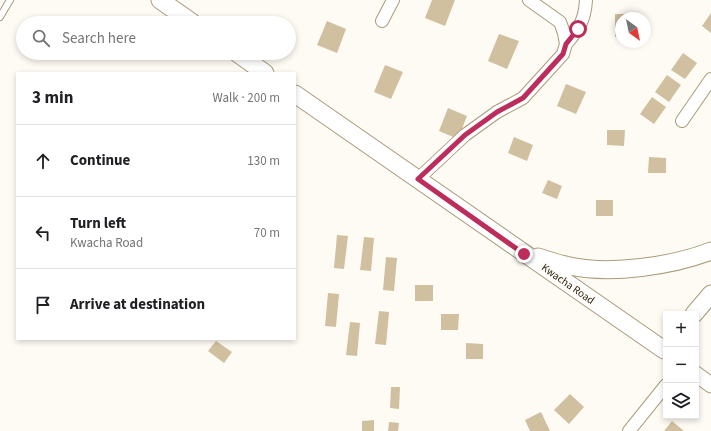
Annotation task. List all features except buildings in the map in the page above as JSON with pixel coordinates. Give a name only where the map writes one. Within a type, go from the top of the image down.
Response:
[{"type":"main road","points":[[160,0],[184,16]]},
{"type":"main road","points":[[247,60],[264,72]]},
{"type":"main road","name":"Kwacha Road","points":[[296,95],[524,254],[663,349]]},
{"type":"main road","points":[[524,254],[570,266],[597,269],[623,269],[670,263],[711,251]]},
{"type":"main road","points":[[697,311],[711,294]]},
{"type":"street","points":[[382,21],[393,0]]},
{"type":"street","points":[[529,0],[560,22],[566,44]]},
{"type":"street","points":[[418,179],[465,135],[497,112],[523,98],[563,54],[566,44],[578,29],[584,16],[586,0]]},
{"type":"street","points":[[682,121],[711,79]]},
{"type":"street","points":[[699,376],[711,385]]},
{"type":"street","points":[[629,431],[663,389]]},
{"type":"lane","points":[[0,17],[10,0]]},
{"type":"route","points":[[524,254],[418,179],[465,135],[497,112],[523,98],[563,54],[566,44],[578,29]]}]
